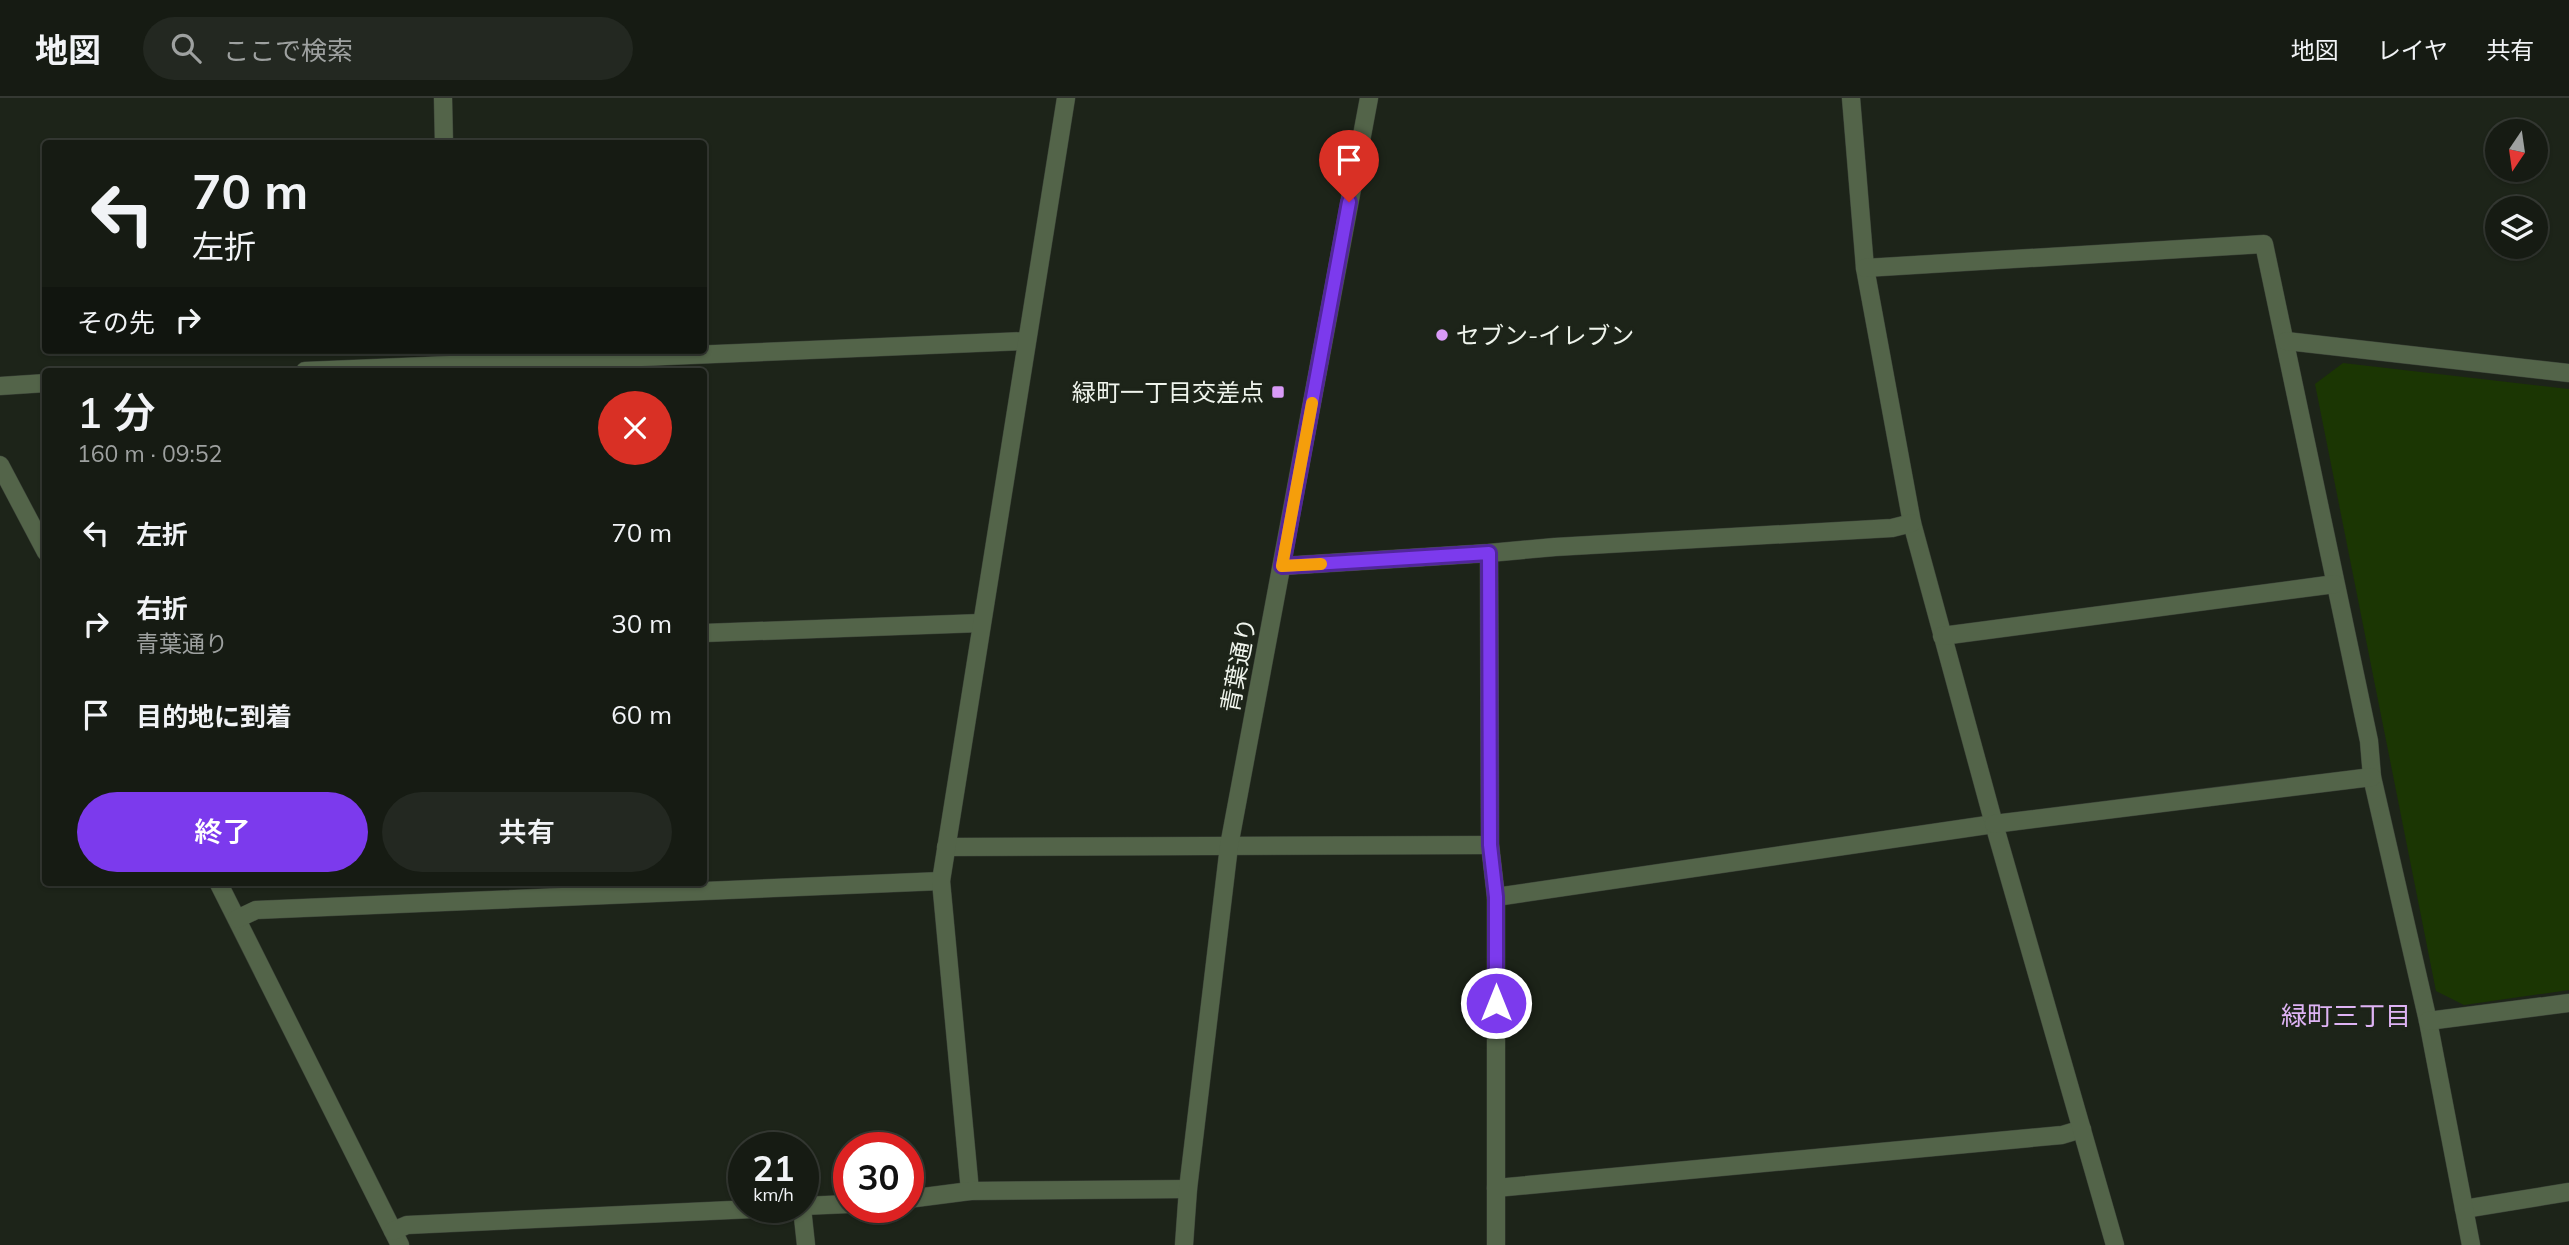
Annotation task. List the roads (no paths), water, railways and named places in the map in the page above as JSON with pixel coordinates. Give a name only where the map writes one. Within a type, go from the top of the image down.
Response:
[{"type":"street","points":[[443,98],[444,140]]},
{"type":"street","points":[[970,1191],[941,881],[1066,98]]},
{"type":"street","name":"青葉通り","points":[[1184,1245],[1188,1189],[1229,846],[1369,98]]},
{"type":"street","points":[[1852,98],[1865,268],[1912,523],[1941,636],[2115,1245]]},
{"type":"street","points":[[1865,268],[2264,244],[2369,741],[2372,777],[2428,1021],[2471,1245]]},
{"type":"street","points":[[336,368],[452,357],[653,363],[1026,341]]},
{"type":"street","points":[[2286,341],[2569,373]]},
{"type":"street","points":[[0,386],[42,383]]},
{"type":"street","points":[[0,465],[42,544]]},
{"type":"street","points":[[1282,566],[1892,528],[1912,523]]},
{"type":"street","points":[[1489,553],[1490,845],[1496,897],[1496,1245]]},
{"type":"street","points":[[1941,636],[2335,584]]},
{"type":"street","points":[[707,633],[981,623]]},
{"type":"street","points":[[1496,897],[1994,824],[2372,777]]},
{"type":"street","points":[[946,847],[1490,845]]},
{"type":"street","points":[[237,919],[256,910],[941,881]]},
{"type":"street","points":[[220,886],[396,1238],[407,1226],[728,1210]]},
{"type":"street","points":[[2428,1021],[2569,1003]]},
{"type":"street","points":[[1496,1188],[2049,1136],[2082,1129]]},
{"type":"street","points":[[924,1197],[970,1191],[1188,1189]]},
{"type":"street","points":[[2464,1209],[2569,1192]]},
{"type":"street","points":[[804,1223],[806,1245]]},
{"type":"place","name":"セブン-イレブン","points":[[1442,335]]},
{"type":"place","name":"緑町一丁目交差点","points":[[1278,392]]},
{"type":"district","name":"緑町三丁目","points":[[2346,1015]]}]
